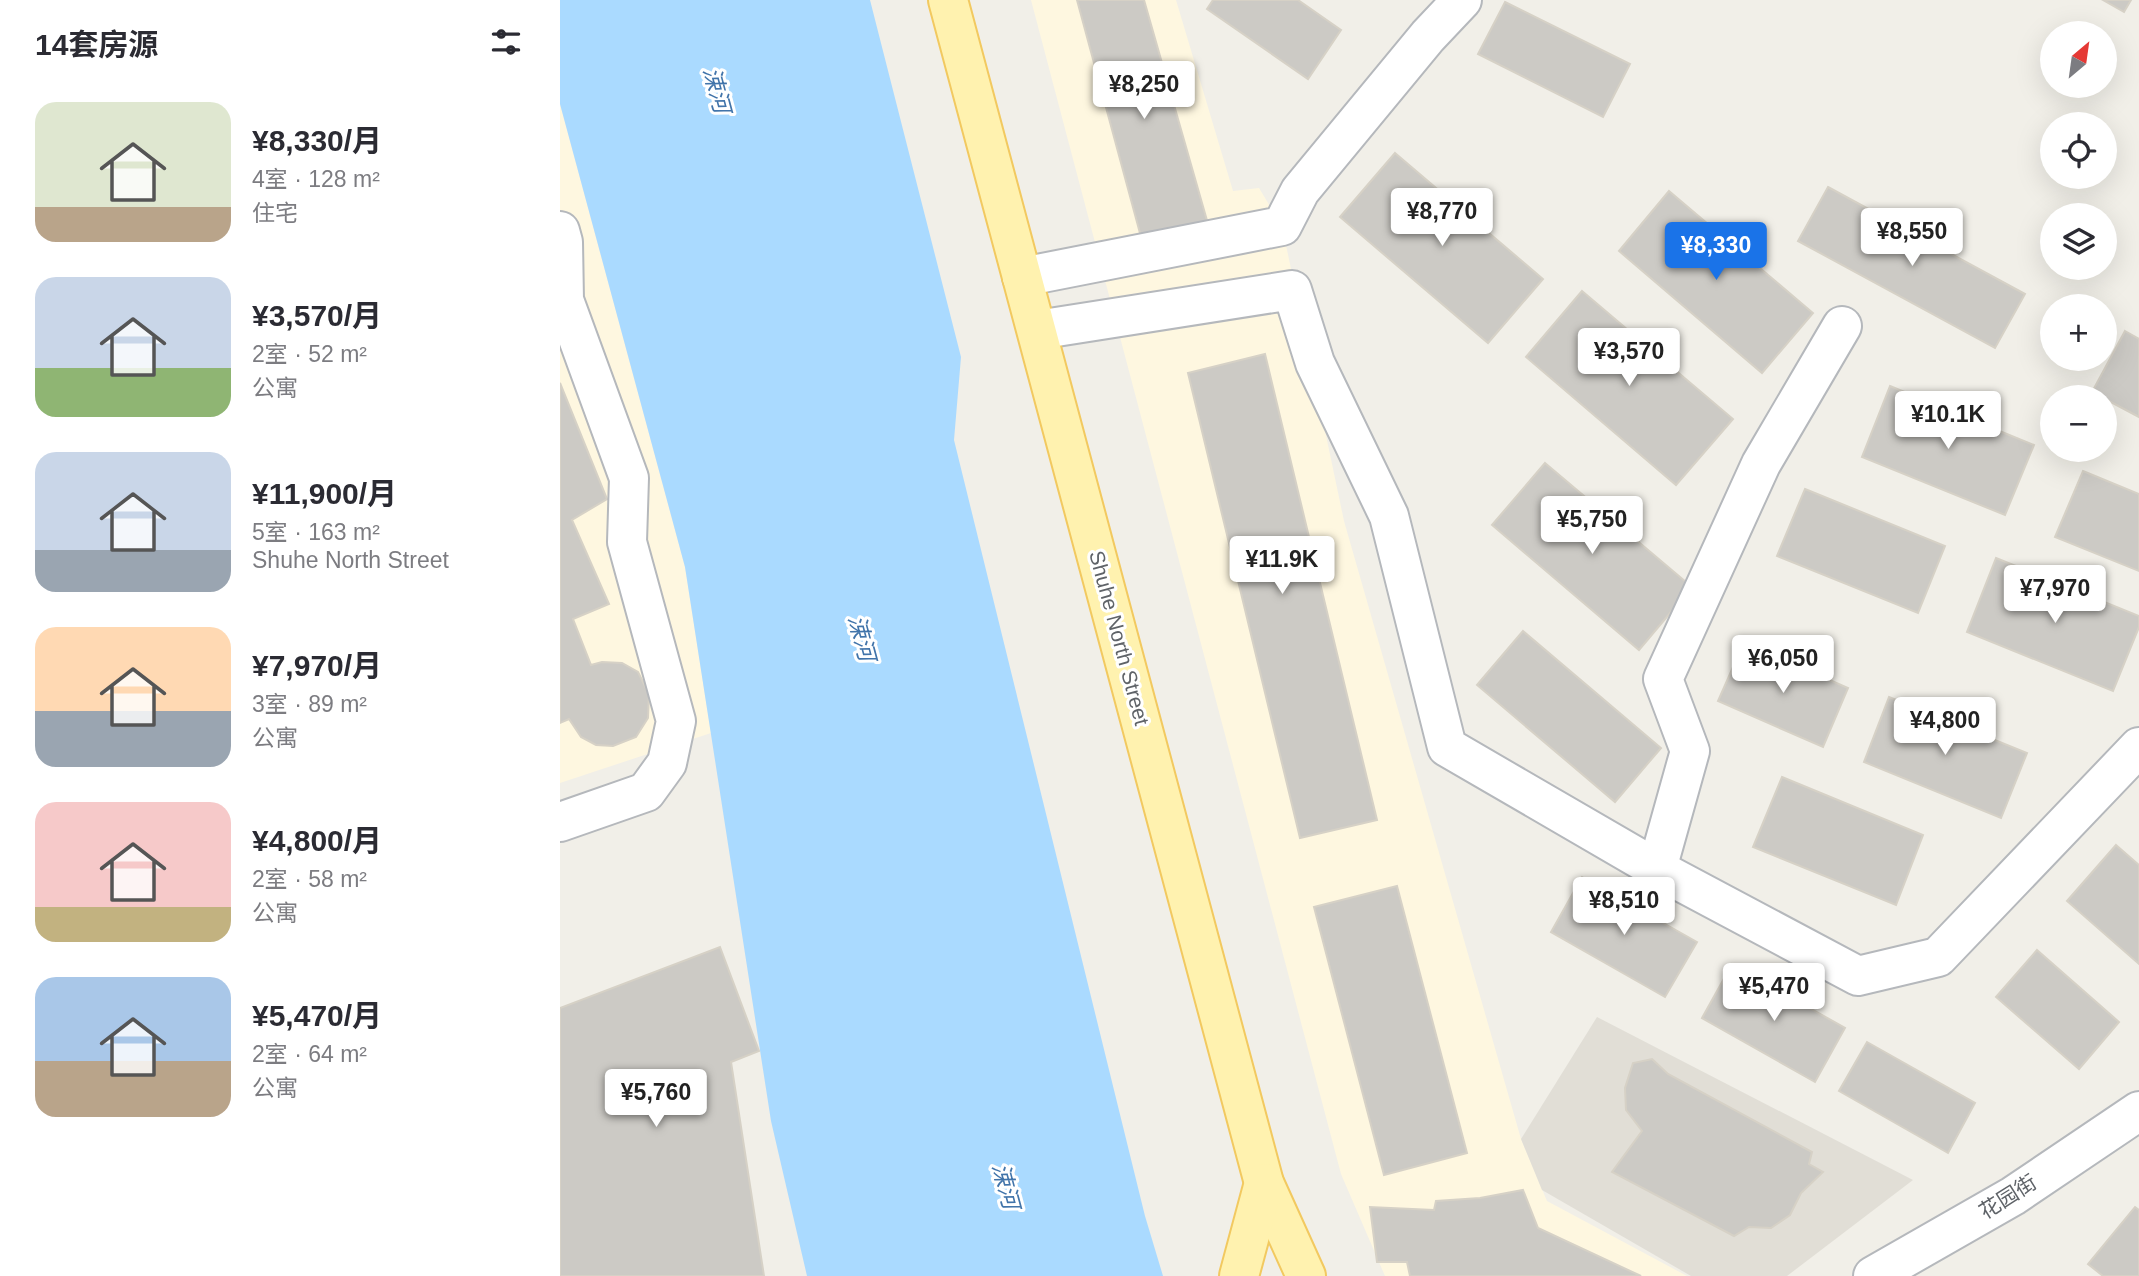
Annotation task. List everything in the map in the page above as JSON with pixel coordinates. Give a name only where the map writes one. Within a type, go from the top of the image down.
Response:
[{"type":"main road","name":"Shuhe North Street","points":[[948,0],[1264,1183],[1239,1276]]},
{"type":"main road","points":[[1264,1183],[1306,1276]]},
{"type":"street","points":[[1022,276],[1282,226],[1300,191],[1428,36],[1462,0]]},
{"type":"street","points":[[560,231],[563,242],[564,300],[629,478],[627,542],[676,721],[667,764],[646,792],[560,822]]},
{"type":"street","points":[[1037,330],[1292,290],[1315,363],[1389,516],[1447,747],[1657,869],[1857,975],[1938,957],[2132,763]]},
{"type":"street","points":[[1657,869],[1690,751],[1662,679],[1761,464],[1842,326]]},
{"type":"street","name":"花园街","points":[[1873,1276],[2013,1196],[2139,1111]]},
{"type":"shaded area","points":[[1031,0],[1176,0],[1233,191],[1259,188],[1282,226],[1344,521],[1521,1139],[1547,1201],[1687,1276],[1385,1276],[1341,1174]]},
{"type":"shaded area","points":[[560,104],[685,567],[711,733],[560,783]]},
{"type":"shaded area","points":[[1597,1017],[1913,1180],[1787,1276],[1691,1276],[1542,1190],[1521,1139]]},
{"type":"water","name":"涑河","points":[[560,0],[870,0],[961,357],[954,440],[1145,1216],[1163,1276],[807,1276],[771,1121],[685,567],[560,104]]},
{"type":"building","points":[[1077,0],[1144,0],[1210,231],[1144,248]]},
{"type":"building","points":[[1213,0],[1298,0],[1341,30],[1308,79],[1207,9]]},
{"type":"building","points":[[2103,0],[2131,0],[2124,12]]},
{"type":"building","points":[[1505,2],[1630,64],[1603,117],[1478,54]]},
{"type":"building","points":[[1395,153],[1543,279],[1488,343],[1340,217]]},
{"type":"building","points":[[1828,187],[2025,294],[1995,348],[1798,241]]},
{"type":"building","points":[[1669,191],[1813,313],[1762,373],[1619,251]]},
{"type":"building","points":[[1582,291],[1733,419],[1676,485],[1526,357]]},
{"type":"building","points":[[2125,331],[2139,339],[2139,417],[2117,405],[2117,385],[2096,385],[2103,371],[2117,371],[2117,346]]},
{"type":"building","points":[[1265,354],[1377,820],[1300,838],[1188,373]]},
{"type":"building","points":[[560,383],[607,499],[572,520],[609,604],[573,619],[591,665],[602,662],[622,663],[638,672],[649,694],[648,718],[636,737],[613,746],[596,745],[581,737],[569,719],[560,723]]},
{"type":"building","points":[[1890,386],[2034,445],[2005,515],[1862,457]]},
{"type":"building","points":[[1545,463],[1692,587],[1639,650],[1492,525]]},
{"type":"building","points":[[2083,471],[2139,494],[2139,571],[2055,537]]},
{"type":"building","points":[[1805,489],[1945,546],[1918,613],[1777,556]]},
{"type":"building","points":[[1996,558],[2139,616],[2139,627],[2113,691],[1967,632]]},
{"type":"building","points":[[1523,631],[1661,748],[1615,802],[1477,685]]},
{"type":"building","points":[[1744,642],[1848,688],[1823,747],[1718,701]]},
{"type":"building","points":[[1889,697],[2027,753],[2001,818],[1864,762]]},
{"type":"building","points":[[1782,777],[1923,835],[1896,905],[1753,847]]},
{"type":"building","points":[[2116,845],[2139,865],[2139,964],[2067,901]]},
{"type":"building","points":[[1582,877],[1697,942],[1665,997],[1551,932]]},
{"type":"building","points":[[1397,886],[1467,1153],[1384,1175],[1314,907]]},
{"type":"building","points":[[720,947],[759,1051],[731,1062],[764,1276],[560,1276],[560,1008]]},
{"type":"building","points":[[2037,950],[2119,1022],[2079,1069],[1996,997]]},
{"type":"building","points":[[1732,964],[1845,1028],[1815,1082],[1702,1018]]},
{"type":"building","points":[[1867,1042],[1975,1103],[1948,1153],[1839,1091]]},
{"type":"building","points":[[1652,1059],[1668,1074],[1812,1152],[1809,1164],[1823,1172],[1801,1193],[1790,1215],[1771,1228],[1749,1227],[1734,1236],[1612,1172],[1642,1131],[1626,1110],[1625,1088],[1633,1063]]},
{"type":"building","points":[[1523,1190],[1538,1228],[1641,1276],[1410,1276],[1407,1262],[1377,1262],[1370,1207],[1434,1210],[1436,1201],[1480,1198]]},
{"type":"building","points":[[2135,1207],[2139,1210],[2139,1276],[2103,1276],[2088,1264]]}]
